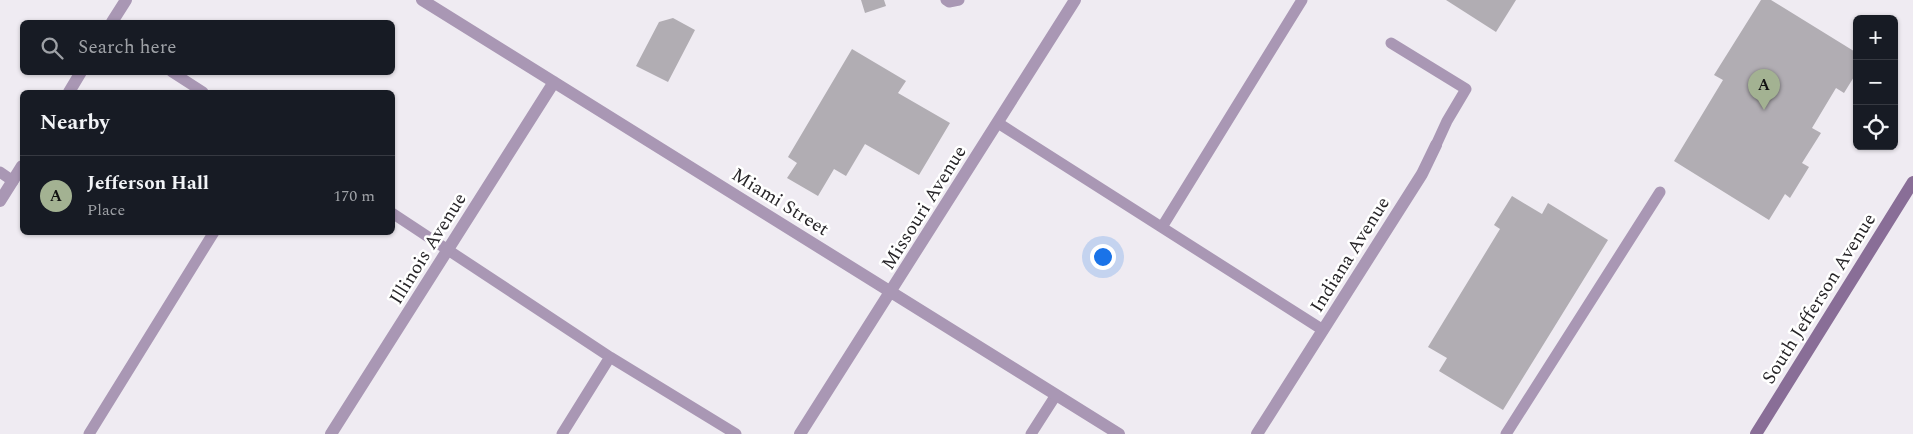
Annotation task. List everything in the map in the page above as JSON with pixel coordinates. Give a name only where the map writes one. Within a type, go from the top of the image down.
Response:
[{"type":"main road","name":"South Jefferson Avenue","points":[[1756,434],[1913,182]]},
{"type":"street","points":[[113,20],[126,0]]},
{"type":"street","name":"Miami Street","points":[[422,0],[1119,434]]},
{"type":"street","name":"Missouri Avenue","points":[[800,434],[1075,0]]},
{"type":"street","points":[[69,90],[79,75]]},
{"type":"street","name":"Illinois Avenue","points":[[331,434],[554,82]]},
{"type":"street","name":"Indiana Avenue","points":[[1257,434],[1422,174],[1436,145]]},
{"type":"street","points":[[0,201],[20,169]]},
{"type":"lane","points":[[946,0],[948,2],[959,0]]},
{"type":"lane","points":[[1162,227],[1302,0]]},
{"type":"lane","name":"Indiana Avenue","points":[[1391,43],[1466,90],[1447,121],[1436,145]]},
{"type":"lane","points":[[177,75],[200,90]]},
{"type":"lane","points":[[998,122],[1323,330]]},
{"type":"lane","points":[[0,172],[13,181]]},
{"type":"lane","points":[[1506,434],[1660,192]]},
{"type":"lane","points":[[395,215],[610,357],[736,434]]},
{"type":"lane","points":[[89,434],[212,235]]},
{"type":"lane","points":[[562,434],[610,357]]},
{"type":"lane","points":[[1030,434],[1056,394]]},
{"type":"building","points":[[861,0],[884,0],[886,6],[865,13]]},
{"type":"building","points":[[1446,0],[1516,0],[1496,32]]},
{"type":"building","points":[[1761,0],[1771,0],[1853,51],[1853,78],[1844,93],[1836,88],[1812,128],[1821,133],[1802,163],[1809,167],[1790,198],[1785,194],[1769,220],[1674,161],[1723,80],[1714,75]]},
{"type":"building","points":[[673,18],[695,30],[668,82],[636,66],[659,22]]},
{"type":"building","points":[[852,49],[906,81],[898,93],[950,123],[919,175],[865,144],[846,176],[834,169],[818,196],[787,178],[797,163],[788,157]]},
{"type":"building","points":[[1512,196],[1542,214],[1548,203],[1608,240],[1503,410],[1439,371],[1447,358],[1428,347],[1500,229],[1494,225]]},
{"type":"place","name":"Jefferson Hall","points":[[1764,110]]}]
